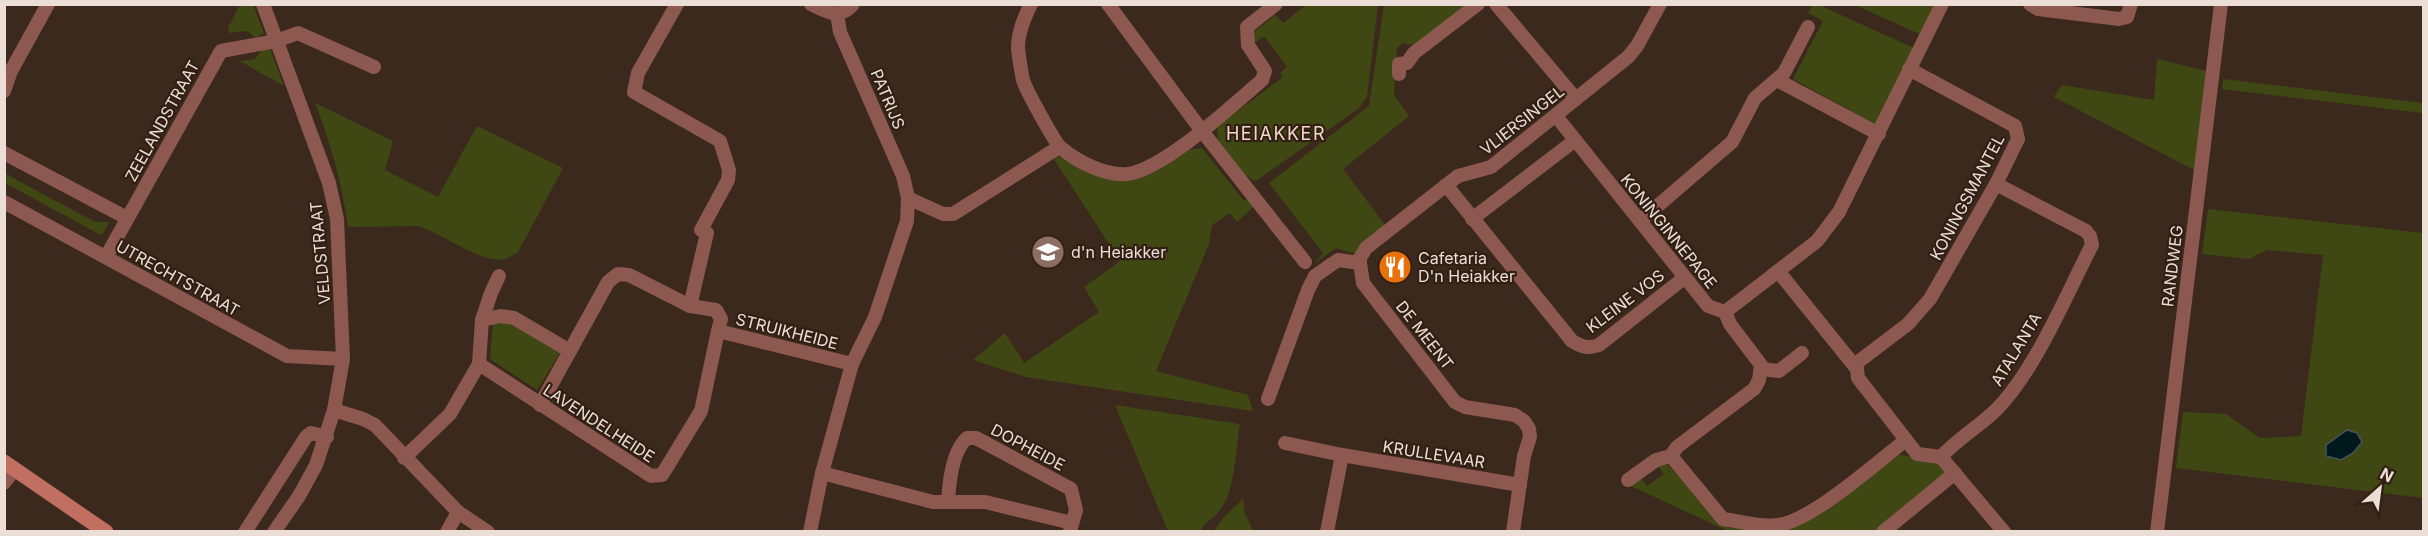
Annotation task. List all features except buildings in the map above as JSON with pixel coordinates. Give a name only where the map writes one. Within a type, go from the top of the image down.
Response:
[{"type":"street","points":[[4,91],[8,69],[48,4]]},
{"type":"street","name":"VELDSTRAAT","points":[[263,4],[329,183],[335,210],[343,359],[334,410],[316,465],[299,496],[274,531]]},
{"type":"street","points":[[677,4],[638,73],[634,92],[720,141],[729,170],[728,180],[704,232],[690,306]]},
{"type":"street","points":[[811,4],[828,13],[837,14],[847,12],[853,4]]},
{"type":"street","points":[[1031,4],[1022,22],[1018,47],[1023,82],[1059,147],[1093,168],[1112,174],[1130,174],[1161,160],[1202,131],[1262,80],[1265,71],[1248,45],[1247,27],[1276,4]]},
{"type":"street","points":[[1108,4],[1202,131],[1305,262]]},
{"type":"street","points":[[1399,74],[1399,64],[1407,63],[1414,54],[1478,4]]},
{"type":"street","points":[[1496,4],[1576,99]]},
{"type":"street","name":"VLIERSINGEL","points":[[1360,263],[1360,258],[1366,248],[1446,185],[1467,172],[1491,167],[1628,57],[1637,46],[1660,4]]},
{"type":"street","points":[[1628,480],[1656,460],[1671,456],[1677,447],[1754,389],[1759,380],[1761,365],[1730,324],[1725,312],[1817,241],[1839,212],[1942,4]]},
{"type":"street","points":[[2030,4],[2038,9],[2119,20],[2127,17],[2131,4]]},
{"type":"street","name":"RANDWEG","points":[[2157,531],[2221,4]]},
{"type":"street","name":"PATRIJS","points":[[837,14],[840,32],[903,176],[908,198],[907,222],[875,317]]},
{"type":"street","points":[[1640,221],[1732,142],[1755,98],[1784,73],[1808,27]]},
{"type":"street","points":[[276,41],[298,33],[374,67]]},
{"type":"street","name":"ZEELANDSTRAAT","points":[[106,258],[220,51],[276,41]]},
{"type":"street","name":"KONINGSMANTEL","points":[[1854,365],[1908,324],[1930,299],[1996,184],[2018,139],[2015,126],[1910,69]]},
{"type":"street","points":[[1777,80],[1879,134]]},
{"type":"street","name":"KONINGINNEPAGE","points":[[1556,116],[1708,306],[1725,312]]},
{"type":"street","points":[[1472,219],[1574,141]]},
{"type":"street","points":[[908,198],[943,214],[953,214],[1059,147]]},
{"type":"street","name":"UTRECHTSTRAAT","points":[[4,153],[127,218]]},
{"type":"street","name":"ATALANTA","points":[[1941,457],[1957,440],[1997,409],[2013,388],[2033,359],[2092,245],[2086,231],[1996,184]]},
{"type":"street","name":"KLEINE VOS","points":[[1446,185],[1572,341],[1581,346],[1591,348],[1599,345],[1684,278]]},
{"type":"street","name":"UTRECHTSTRAAT","points":[[4,202],[287,356],[343,359]]},
{"type":"street","points":[[1268,399],[1316,276],[1338,260],[1360,263]]},
{"type":"street","name":"DE MEENT","points":[[1360,263],[1363,283],[1455,402],[1465,407],[1515,415],[1524,421],[1529,429],[1530,437],[1524,456],[1520,485]]},
{"type":"street","points":[[1778,271],[1854,365],[1858,378],[1917,454],[1941,457],[2004,531]]},
{"type":"street","name":"STRUIKHEIDE","points":[[540,405],[608,282],[618,274],[629,275],[690,306],[716,310],[721,319],[718,331],[852,364]]},
{"type":"street","points":[[404,458],[450,414],[479,364],[482,320],[490,292],[500,276]]},
{"type":"street","points":[[482,320],[500,316],[514,318],[570,351]]},
{"type":"street","name":"STRUIKHEIDE","points":[[810,531],[822,473],[852,364],[875,317]]},
{"type":"street","name":"LAVENDELHEIDE","points":[[479,364],[651,476],[662,475],[700,411],[718,331]]},
{"type":"street","points":[[1761,369],[1779,371],[1802,353]]},
{"type":"street","points":[[334,410],[375,425],[458,512],[488,531]]},
{"type":"street","points":[[245,531],[306,437],[311,433],[327,437]]},
{"type":"street","name":"DOPHEIDE","points":[[822,473],[933,502],[948,502],[986,502],[1071,527],[1076,510],[1071,489],[976,438],[967,438],[960,444],[949,486],[948,502]]},
{"type":"street","points":[[1671,456],[1723,519],[1775,526],[1817,508],[1906,440]]},
{"type":"street","name":"KRULLEVAAR","points":[[1285,442],[1342,455],[1520,485]]},
{"type":"street","points":[[1327,531],[1342,455]]},
{"type":"street","points":[[4,483],[10,466],[106,531]]},
{"type":"street","points":[[1883,531],[1955,473]]},
{"type":"street","points":[[1513,531],[1520,485]]},
{"type":"street","points":[[447,531],[458,512]]},
{"type":"green space","points":[[240,5],[253,5],[264,33],[256,38],[247,31],[229,33],[228,28]]},
{"type":"green space","points":[[1306,5],[1378,5],[1367,97],[1358,109],[1256,181],[1241,172],[1228,159],[1219,143],[1218,126],[1283,77],[1280,73],[1287,67],[1264,36],[1256,42],[1255,31],[1275,15],[1283,23]]},
{"type":"green space","points":[[1384,5],[1466,5],[1414,45],[1403,43],[1397,48],[1394,95],[1409,116],[1343,169],[1385,225],[1359,255],[1336,248],[1315,263],[1323,253],[1269,183],[1369,106]]},
{"type":"green space","points":[[1812,5],[1819,5],[1916,49],[1877,125],[1793,79],[1823,21],[1808,13]]},
{"type":"green space","points":[[1855,5],[1940,5],[1924,36]]},
{"type":"green space","points":[[262,49],[270,49],[284,86],[240,61],[255,59]]},
{"type":"green space","points":[[2157,59],[2207,71],[2194,170],[2054,97],[2062,85],[2154,100]]},
{"type":"green space","points":[[2223,79],[2423,103],[2423,113],[2222,89]]},
{"type":"green space","points":[[315,103],[393,141],[385,170],[438,197],[477,126],[563,168],[518,252],[505,259],[495,260],[473,253],[416,226],[348,227],[335,164]]},
{"type":"green space","points":[[1202,148],[1244,201],[1248,198],[1254,206],[1237,222],[1230,213],[1212,225],[1209,244],[1156,371],[1248,395],[1253,411],[1026,377],[973,360],[1005,333],[1024,363],[1099,312],[1084,287],[1120,261],[1052,156],[1060,157],[1107,179],[1123,181],[1162,168],[1188,150]]},
{"type":"green space","points":[[4,173],[95,222],[109,222],[103,234],[99,234],[5,183]]},
{"type":"green space","points":[[2208,209],[2423,233],[2423,498],[2176,468],[2183,412],[2226,414],[2260,438],[2301,436],[2323,255],[2267,250],[2249,259],[2202,254]]},
{"type":"green space","points":[[513,322],[561,351],[537,390],[490,359],[493,323]]},
{"type":"green space","points":[[1115,405],[1240,424],[1230,489],[1220,510],[1200,531],[1168,531]]},
{"type":"green space","points":[[1893,454],[1939,460],[1951,473],[1874,531],[1782,532]]},
{"type":"green space","points":[[1661,463],[1669,466],[1722,524],[1777,531],[1728,531],[1631,486],[1641,479],[1647,486],[1664,474],[1658,466]]},
{"type":"green space","points":[[1243,499],[1245,513],[1253,531],[1214,531],[1224,517]]},
{"type":"water","points":[[2347,430],[2357,433],[2362,442],[2353,453],[2341,460],[2326,456],[2326,445]]},
{"type":"place","name":"d'n Heiakker","points":[[1048,252]]},
{"type":"place","name":"Cafetaria D'n Heiakker","points":[[1395,267]]},
{"type":"district","name":"HEIAKKER","points":[[1276,134]]}]
